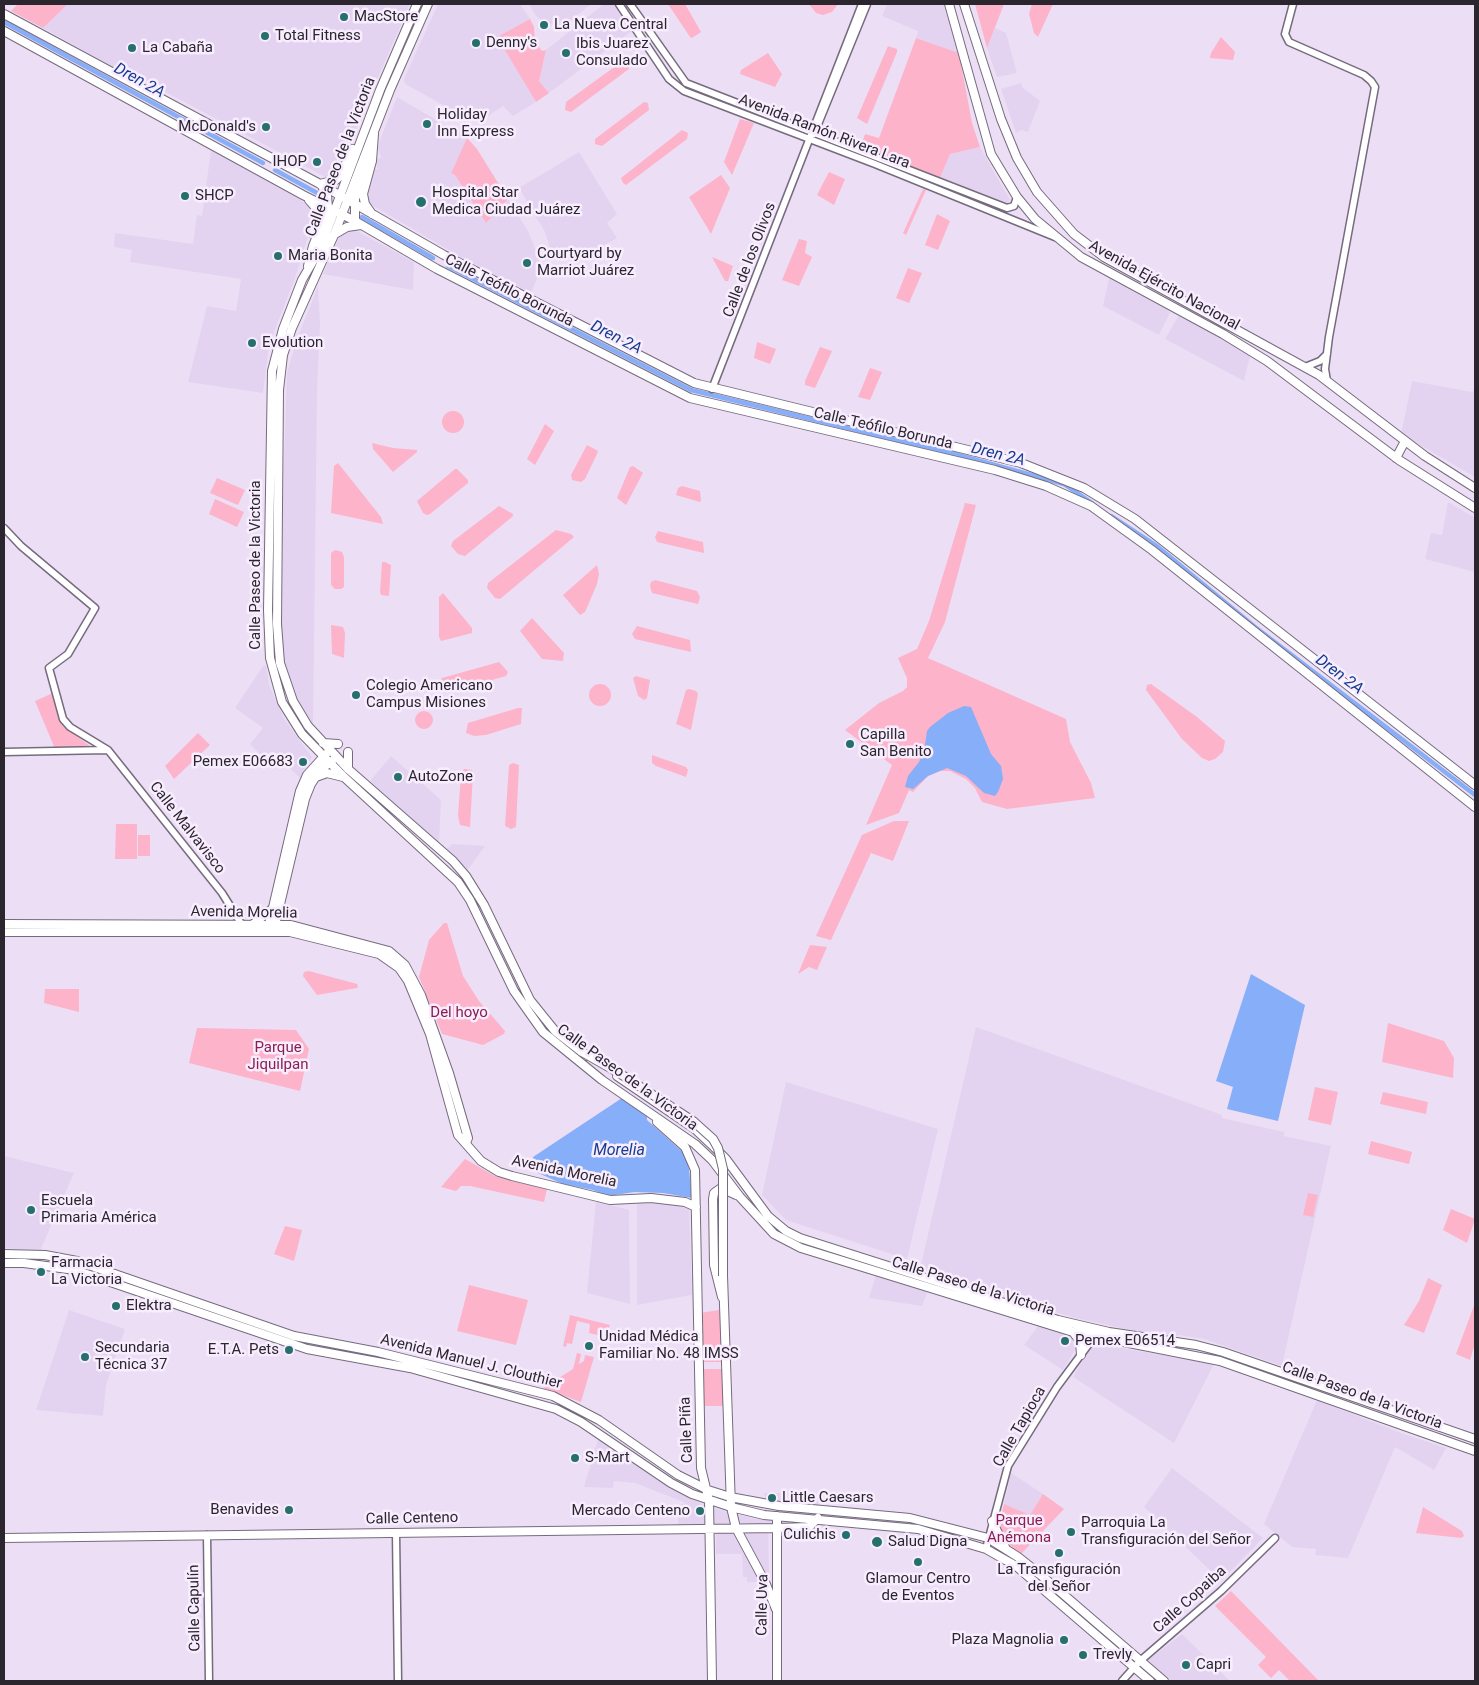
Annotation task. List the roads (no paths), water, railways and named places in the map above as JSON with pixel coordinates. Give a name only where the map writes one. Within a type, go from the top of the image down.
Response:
[{"type":"main road","name":"Calle Paseo de la Victoria","points":[[347,200],[362,137],[417,4]]},
{"type":"main road","name":"Calle Paseo de la Victoria","points":[[428,4],[390,90],[347,200],[334,211],[320,249],[305,276],[283,329],[272,371],[268,610],[270,658],[282,702],[308,741],[327,757],[344,777],[458,882],[474,906],[514,991],[542,1032],[602,1080],[695,1144],[712,1160],[763,1224],[787,1242],[890,1276],[1094,1338],[1220,1361],[1475,1451]]},
{"type":"main road","name":"Avenida Ejército Nacional","points":[[949,4],[988,147],[1016,197],[1035,219],[1090,262],[1252,351],[1307,389],[1396,458],[1475,508]]},
{"type":"main road","name":"Avenida Ejército Nacional","points":[[964,4],[1012,147],[1034,187],[1058,218],[1082,241],[1104,257],[1305,367],[1327,381],[1405,441],[1475,488]]},
{"type":"main road","name":"Calle Teófilo Borunda","points":[[4,14],[277,160],[619,354],[696,400],[1021,463],[1062,478],[1115,505],[1157,545],[1451,785],[1475,807]]},
{"type":"main road","name":"Calle Teófilo Borunda","points":[[4,30],[268,176],[358,223],[437,269],[619,354],[712,389],[888,438],[1046,486],[1100,512],[1157,545],[1475,785]]},
{"type":"main road","points":[[390,90],[388,85],[395,66],[397,52]]},
{"type":"main road","points":[[367,146],[368,137],[382,98],[380,90]]},
{"type":"main road","points":[[373,216],[365,204],[363,194],[372,161],[374,130]]},
{"type":"main road","points":[[334,211],[326,191],[320,184],[336,180],[340,176],[362,137]]},
{"type":"main road","points":[[268,176],[277,160]]},
{"type":"main road","points":[[292,328],[305,276],[307,248],[319,216],[314,205],[303,195]]},
{"type":"main road","points":[[334,236],[342,229],[358,223],[347,200]]},
{"type":"main road","name":"Calle Paseo de la Victoria","points":[[327,757],[322,742],[302,718],[287,688],[280,663],[277,624],[279,373],[292,328],[334,236],[334,211]]},
{"type":"main road","points":[[437,269],[444,255]]},
{"type":"main road","points":[[270,411],[275,413],[279,428]]},
{"type":"main road","points":[[1396,458],[1405,441]]},
{"type":"main road","points":[[268,610],[273,622],[277,624]]},
{"type":"main road","points":[[272,925],[314,766],[314,754],[308,741]]},
{"type":"main road","points":[[322,742],[338,744]]},
{"type":"main road","points":[[348,752],[348,769]]},
{"type":"main road","name":"Calle Paseo de la Victoria","points":[[327,757],[338,758],[348,769],[453,861],[466,876],[484,904],[530,1000],[548,1024],[582,1052],[695,1129],[726,1159],[768,1216],[786,1231],[800,1238],[924,1277],[1099,1329],[1206,1347],[1475,1439]]},
{"type":"main road","points":[[314,766],[327,757]]},
{"type":"main road","points":[[311,779],[320,770],[327,757]]},
{"type":"main road","points":[[311,779],[327,773],[344,777]]},
{"type":"main road","points":[[1451,785],[1459,774]]},
{"type":"main road","points":[[251,925],[276,907]]},
{"type":"main road","points":[[276,907],[291,925]]},
{"type":"main road","name":"Avenida Morelia","points":[[4,924],[291,925],[384,949],[405,965],[422,995],[438,1036],[468,1138],[466,1143]]},
{"type":"main road","name":"Avenida Morelia","points":[[4,932],[290,932],[379,954],[399,968],[414,995],[430,1034],[458,1136],[481,1161],[499,1172],[610,1200],[634,1198],[685,1202],[696,1207]]},
{"type":"main road","points":[[582,1052],[619,1073],[693,1121],[713,1139],[718,1148],[723,1169],[723,1276],[730,1502],[736,1528],[765,1582],[776,1610]]},
{"type":"main road","name":"Calle Piña","points":[[648,1110],[690,1154],[695,1170],[701,1468],[708,1490],[709,1501],[712,1681]]},
{"type":"main road","points":[[724,1304],[715,1271],[713,1199],[714,1193],[721,1188],[727,1189],[740,1197]]},
{"type":"main road","name":"Avenida Manuel J. Clouthier","points":[[4,1254],[45,1255],[77,1261],[294,1336],[378,1352],[553,1396],[592,1415],[688,1480],[730,1502],[777,1516],[918,1529],[986,1548],[1016,1566],[1137,1664],[1164,1681]]},
{"type":"main road","name":"Avenida Manuel J. Clouthier","points":[[4,1263],[24,1263],[75,1270],[308,1349],[410,1368],[556,1409],[581,1422],[671,1482],[709,1501],[730,1502],[764,1508],[779,1506],[910,1518],[988,1538],[1006,1548],[1066,1595],[1137,1664],[1150,1681]]},
{"type":"main road","points":[[890,1276],[898,1273],[924,1277]]},
{"type":"main road","points":[[980,1304],[989,1304],[1009,1310],[1017,1306]]},
{"type":"main road","points":[[1073,1332],[1082,1346],[1081,1355]]},
{"type":"main road","points":[[688,1480],[701,1468]]},
{"type":"main road","points":[[671,1482],[689,1488],[696,1485]]},
{"type":"main road","points":[[817,1520],[822,1509]]},
{"type":"main road","name":"Calle Uva","points":[[777,1516],[777,1681]]},
{"type":"main road","name":"Calle Centeno","points":[[4,1538],[777,1528],[809,1527],[817,1520]]},
{"type":"main road","points":[[992,1521],[1006,1548]]},
{"type":"main road","points":[[765,1582],[778,1577]]},
{"type":"street","name":"Avenida Ramón Rivera Lara","points":[[620,4],[669,79],[679,88],[1056,237]]},
{"type":"street","name":"Avenida Ramón Rivera Lara","points":[[630,4],[686,83],[1007,208],[1014,206],[1016,197]]},
{"type":"street","points":[[813,132],[862,4]]},
{"type":"street","points":[[813,132],[867,4]]},
{"type":"street","points":[[1293,4],[1286,38],[1291,43],[1364,75],[1371,81],[1374,87],[1327,354],[1325,369],[1327,381]]},
{"type":"street","name":"Calle de los Olivos","points":[[712,389],[813,132]]},
{"type":"street","points":[[1305,367],[1320,361],[1327,354]]},
{"type":"street","name":"Calle Malvavisco","points":[[4,528],[21,546],[94,608],[68,654],[49,668],[66,724],[108,750],[226,897],[242,925]]},
{"type":"street","points":[[4,752],[108,750]]},
{"type":"street","name":"Calle Tapioca","points":[[986,1548],[1008,1466],[1057,1387],[1099,1329]]},
{"type":"street","points":[[396,1533],[398,1681]]},
{"type":"street","name":"Calle Capulín","points":[[207,1535],[209,1681]]},
{"type":"street","name":"Calle Copaiba","points":[[1122,1681],[1137,1664],[1222,1591],[1275,1538]]},
{"type":"water","points":[[964,706],[971,707],[991,754],[1001,766],[1003,779],[998,792],[995,796],[984,793],[966,776],[947,768],[928,776],[913,789],[905,787],[908,776],[919,762],[924,751],[927,731],[948,713]]},
{"type":"water","points":[[1251,974],[1305,1005],[1278,1121],[1227,1109],[1233,1087],[1216,1081]]},
{"type":"water","name":"Morelia","points":[[622,1098],[647,1113],[647,1120],[685,1154],[689,1169],[692,1198],[663,1193],[635,1192],[607,1196],[593,1190],[563,1184],[536,1172],[533,1157]]},
{"type":"waterway","name":"Dren 2A","points":[[4,22],[263,163]]},
{"type":"waterway","name":"Dren 2A","points":[[275,170],[319,194]]},
{"type":"waterway","name":"Dren 2A","points":[[362,217],[433,258]]},
{"type":"waterway","name":"Dren 2A","points":[[448,266],[691,390],[951,453],[1064,484],[1092,503]]},
{"type":"waterway","name":"Dren 2A","points":[[1111,516],[1158,547],[1255,627],[1475,795]]},
{"type":"place","name":"MacStore","points":[[344,17]]},
{"type":"place","name":"La Nueva Central","points":[[544,25]]},
{"type":"place","name":"Total Fitness","points":[[265,36]]},
{"type":"place","name":"Denny's","points":[[476,43]]},
{"type":"place","name":"La Cabaña","points":[[132,48]]},
{"type":"place","name":"Ibis Juarez Consulado","points":[[566,53]]},
{"type":"place","name":"Holiday Inn Express","points":[[427,124]]},
{"type":"place","name":"McDonald's","points":[[266,127]]},
{"type":"place","name":"IHOP","points":[[317,162]]},
{"type":"place","name":"SHCP","points":[[185,196]]},
{"type":"place","name":"Hospital Star Medica Ciudad Juárez","points":[[421,202]]},
{"type":"place","name":"Maria Bonita","points":[[278,256]]},
{"type":"place","name":"Courtyard by Marriot Juárez","points":[[527,263]]},
{"type":"place","name":"Evolution","points":[[252,343]]},
{"type":"place","name":"Colegio Americano Campus Misiones","points":[[356,695]]},
{"type":"place","name":"Capilla San Benito","points":[[850,744]]},
{"type":"place","name":"Pemex E06683","points":[[303,762]]},
{"type":"place","name":"AutoZone","points":[[398,777]]},
{"type":"place","name":"Escuela Primaria América","points":[[31,1210]]},
{"type":"place","name":"Farmacia La Victoria","points":[[41,1272]]},
{"type":"place","name":"Elektra","points":[[116,1306]]},
{"type":"place","name":"Pemex E06514","points":[[1065,1341]]},
{"type":"place","name":"Unidad Médica Familiar No. 48 IMSS","points":[[589,1346]]},
{"type":"place","name":"E.T.A. Pets","points":[[289,1350]]},
{"type":"place","name":"Secundaria Técnica 37","points":[[85,1357]]},
{"type":"place","name":"S-Mart","points":[[575,1458]]},
{"type":"place","name":"Little Caesars","points":[[772,1498]]},
{"type":"place","name":"Benavides","points":[[289,1510]]},
{"type":"place","name":"Mercado Centeno","points":[[700,1511]]},
{"type":"place","name":"Parroquia La Transfiguración del Señor","points":[[1071,1532]]},
{"type":"place","name":"Culichis","points":[[846,1535]]},
{"type":"place","name":"Salud Digna","points":[[877,1542]]},
{"type":"place","name":"La Transfiguración del Señor","points":[[1059,1553]]},
{"type":"place","name":"Glamour Centro de Eventos","points":[[918,1562]]},
{"type":"place","name":"Plaza Magnolia","points":[[1064,1640]]},
{"type":"place","name":"Trevly","points":[[1083,1655]]},
{"type":"place","name":"Capri","points":[[1186,1665]]},
{"type":"park label","name":"Del hoyo","points":[[459,1013]]},
{"type":"park label","name":"Parque Jiquilpan","points":[[278,1056]]},
{"type":"park label","name":"Parque Anémona","points":[[1019,1530]]}]
